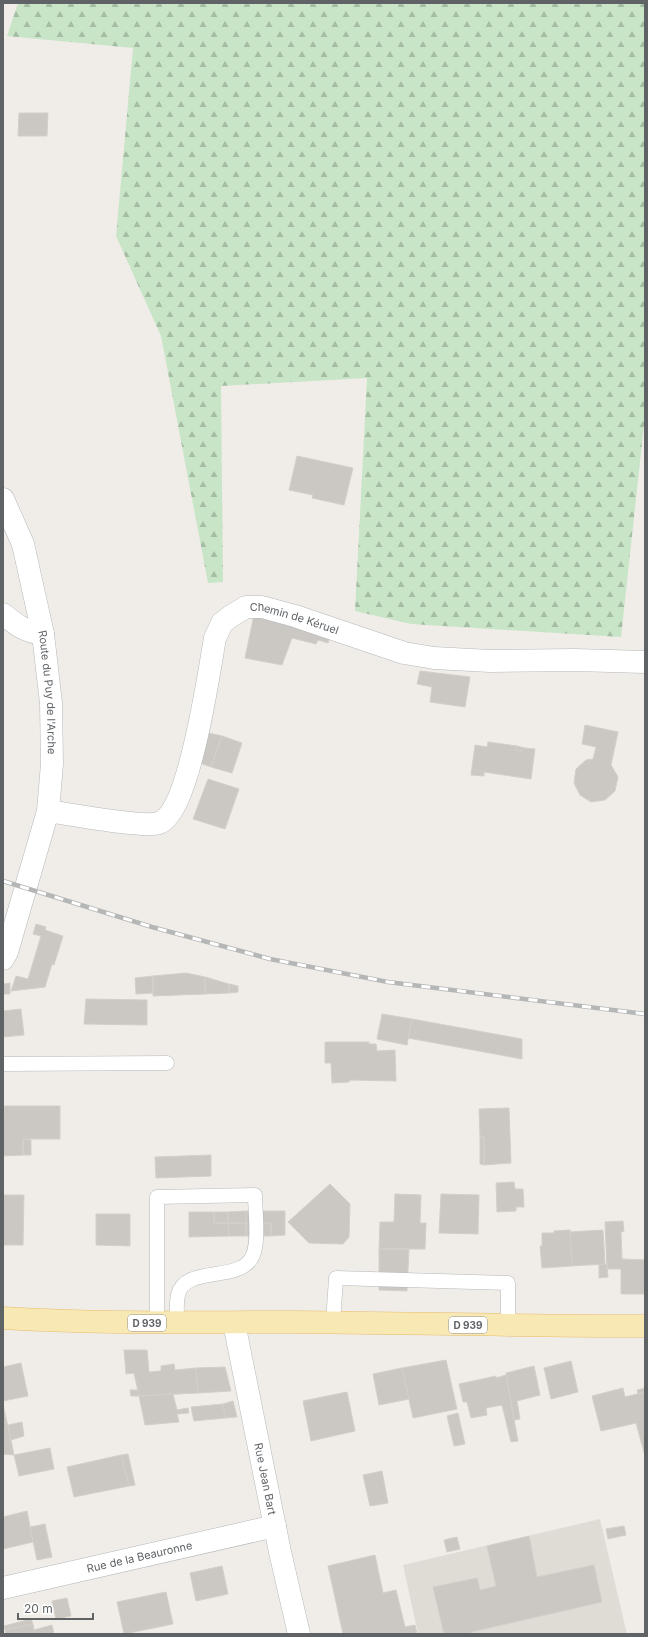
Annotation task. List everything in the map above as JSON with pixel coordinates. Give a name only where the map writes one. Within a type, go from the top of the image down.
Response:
[{"type":"main road","name":"D 939","points":[[3,1318],[74,1323],[234,1322],[645,1326]]},
{"type":"street","name":"Route du Puy de l'Arche","points":[[3,499],[23,544],[44,634],[51,703],[52,764],[48,810],[26,890],[7,952],[3,959]]},
{"type":"street","name":"Chemin de Kéruel","points":[[48,810],[139,824],[159,823],[171,812],[189,772],[215,638],[222,623],[246,607],[262,608],[295,616],[404,652],[434,658],[490,661],[575,660],[645,662]]},
{"type":"street","points":[[3,614],[17,626],[31,632],[44,634]]},
{"type":"street","name":"Rue Jean Bart","points":[[234,1322],[298,1634]]},
{"type":"street","name":"Rue de la Beauronne","points":[[3,1588],[277,1533]]},
{"type":"lane","points":[[3,1064],[167,1063]]},
{"type":"lane","points":[[255,1195],[256,1248],[251,1259],[231,1273],[211,1275],[189,1281],[178,1294],[167,1323],[157,1197],[255,1195]]},
{"type":"lane","points":[[333,1323],[336,1278],[508,1283],[508,1325]]},
{"type":"shaded area","points":[[600,1519],[627,1634],[418,1634],[403,1565]]},
{"type":"green space","points":[[18,3],[645,3],[645,416],[621,637],[411,624],[355,611],[367,378],[221,386],[223,582],[208,583],[161,336],[116,236],[133,48],[7,36]]},
{"type":"building","points":[[19,113],[48,113],[47,136],[18,136]]},
{"type":"building","points":[[297,456],[353,468],[344,505],[312,498],[313,495],[289,490]]},
{"type":"building","points":[[254,615],[331,634],[328,643],[318,640],[316,644],[292,638],[282,665],[245,658]]},
{"type":"building","points":[[420,671],[470,677],[465,707],[430,702],[432,687],[417,684]]},
{"type":"building","points":[[585,725],[618,732],[611,765],[618,777],[615,791],[605,800],[591,802],[580,795],[574,783],[576,769],[586,760],[593,759],[596,747],[582,744]]},
{"type":"building","points":[[204,732],[222,736],[211,767],[197,762]]},
{"type":"building","points":[[222,736],[242,743],[232,773],[211,767]]},
{"type":"building","points":[[488,742],[517,746],[516,750],[522,751],[525,748],[535,749],[531,779],[484,772],[484,776],[471,775],[475,745],[487,747]]},
{"type":"building","points":[[517,746],[525,748],[522,751],[516,750]]},
{"type":"building","points":[[208,779],[239,789],[225,829],[193,819]]},
{"type":"building","points":[[36,924],[46,927],[45,930],[63,936],[54,965],[52,964],[45,987],[11,991],[16,976],[28,979],[41,936],[33,934]]},
{"type":"building","points":[[186,973],[205,977],[205,994],[153,996],[153,976]]},
{"type":"building","points":[[153,976],[153,993],[136,994],[135,978]]},
{"type":"building","points":[[205,977],[229,984],[229,993],[205,994]]},
{"type":"building","points":[[10,983],[10,994],[3,994],[3,984]]},
{"type":"building","points":[[229,984],[238,986],[238,992],[229,993]]},
{"type":"building","points":[[86,999],[147,1000],[147,1025],[84,1024]]},
{"type":"building","points":[[21,1009],[24,1035],[3,1037],[3,1011]]},
{"type":"building","points":[[382,1014],[412,1019],[407,1045],[377,1039]]},
{"type":"building","points":[[412,1019],[522,1039],[522,1059],[408,1038]]},
{"type":"building","points":[[325,1042],[369,1042],[369,1044],[376,1044],[377,1051],[395,1050],[396,1081],[350,1080],[349,1082],[332,1083],[331,1063],[325,1063]]},
{"type":"building","points":[[4,1106],[60,1106],[60,1139],[23,1139],[23,1155],[3,1156]]},
{"type":"building","points":[[509,1108],[511,1163],[484,1165],[484,1137],[480,1137],[479,1109]]},
{"type":"building","points":[[480,1137],[484,1137],[484,1165],[480,1164]]},
{"type":"building","points":[[23,1139],[31,1140],[31,1155],[23,1155]]},
{"type":"building","points":[[211,1155],[211,1176],[156,1178],[155,1157]]},
{"type":"building","points":[[514,1182],[515,1189],[523,1189],[524,1207],[516,1207],[516,1211],[497,1212],[496,1183]]},
{"type":"building","points":[[330,1184],[350,1204],[349,1237],[343,1244],[309,1243],[288,1222]]},
{"type":"building","points":[[395,1194],[421,1195],[420,1223],[426,1223],[425,1249],[379,1249],[380,1222],[394,1222]]},
{"type":"building","points":[[441,1194],[479,1195],[478,1234],[439,1233]]},
{"type":"building","points":[[3,1195],[24,1195],[23,1245],[3,1245]]},
{"type":"building","points":[[245,1211],[285,1211],[285,1235],[271,1236],[271,1223],[246,1223]]},
{"type":"building","points":[[245,1211],[246,1223],[228,1223],[228,1212]]},
{"type":"building","points":[[189,1212],[214,1212],[214,1223],[228,1223],[229,1236],[189,1237]]},
{"type":"building","points":[[214,1212],[228,1212],[228,1223],[214,1223]]},
{"type":"building","points":[[96,1214],[130,1214],[130,1246],[96,1245]]},
{"type":"building","points":[[623,1221],[624,1231],[621,1232],[622,1259],[645,1260],[645,1294],[621,1294],[621,1269],[607,1269],[605,1222]]},
{"type":"building","points":[[228,1223],[246,1223],[246,1236],[229,1236]]},
{"type":"building","points":[[246,1223],[271,1223],[271,1236],[246,1236]]},
{"type":"building","points":[[570,1230],[572,1266],[542,1268],[540,1246],[542,1246],[542,1233],[554,1233],[554,1231]]},
{"type":"building","points":[[603,1230],[605,1264],[572,1266],[570,1232]]},
{"type":"building","points":[[379,1249],[409,1249],[407,1291],[379,1290]]},
{"type":"building","points":[[599,1265],[607,1265],[608,1277],[599,1278]]},
{"type":"building","points":[[124,1350],[147,1350],[149,1372],[161,1371],[161,1366],[174,1364],[175,1370],[196,1368],[198,1393],[139,1396],[134,1373],[126,1374]]},
{"type":"building","points":[[446,1360],[457,1409],[413,1418],[402,1368]]},
{"type":"building","points":[[571,1361],[578,1392],[551,1399],[544,1368]]},
{"type":"building","points":[[21,1363],[28,1396],[3,1401],[3,1367]]},
{"type":"building","points":[[534,1366],[540,1395],[517,1401],[520,1419],[514,1420],[506,1373]]},
{"type":"building","points":[[225,1367],[231,1391],[198,1393],[196,1368]]},
{"type":"building","points":[[402,1368],[409,1399],[379,1405],[373,1374]]},
{"type":"building","points":[[506,1375],[518,1441],[511,1442],[502,1405],[486,1408],[487,1415],[471,1418],[467,1402],[463,1402],[459,1384]]},
{"type":"building","points":[[623,1388],[625,1397],[645,1392],[645,1456],[636,1423],[601,1431],[592,1396]]},
{"type":"building","points":[[645,1388],[645,1392],[638,1394],[637,1390]]},
{"type":"building","points":[[130,1390],[138,1390],[139,1396],[131,1396]]},
{"type":"building","points":[[347,1392],[355,1431],[311,1441],[303,1401]]},
{"type":"building","points":[[173,1394],[177,1410],[188,1408],[189,1413],[177,1414],[179,1422],[145,1425],[139,1396]]},
{"type":"building","points":[[233,1401],[237,1417],[225,1418],[223,1404]]},
{"type":"building","points":[[223,1404],[225,1418],[194,1421],[191,1407]]},
{"type":"building","points":[[3,1405],[11,1440],[14,1455],[3,1454]]},
{"type":"building","points":[[458,1413],[465,1444],[454,1446],[447,1416]]},
{"type":"building","points":[[22,1422],[24,1436],[11,1440],[8,1425]]},
{"type":"building","points":[[50,1448],[54,1469],[19,1476],[14,1455]]},
{"type":"building","points":[[128,1454],[135,1485],[129,1486],[121,1455]]},
{"type":"building","points":[[121,1455],[129,1486],[74,1497],[67,1467]]},
{"type":"building","points":[[382,1471],[388,1503],[370,1506],[363,1475]]},
{"type":"building","points":[[27,1511],[33,1542],[3,1549],[3,1517]]},
{"type":"building","points":[[45,1524],[52,1557],[37,1560],[30,1527]]},
{"type":"building","points":[[624,1526],[626,1535],[608,1539],[606,1529]]},
{"type":"building","points":[[529,1536],[537,1577],[594,1565],[602,1602],[471,1632],[471,1634],[444,1634],[433,1587],[477,1578],[480,1590],[496,1586],[487,1546]]},
{"type":"building","points":[[457,1537],[460,1549],[447,1552],[444,1540]]},
{"type":"building","points":[[375,1555],[383,1593],[396,1590],[405,1627],[415,1625],[417,1634],[343,1634],[328,1566]]},
{"type":"building","points":[[222,1566],[228,1594],[196,1601],[190,1573]]},
{"type":"building","points":[[166,1592],[173,1624],[124,1634],[117,1602]]},
{"type":"building","points":[[67,1598],[71,1616],[56,1619],[52,1601]]},
{"type":"building","points":[[31,1619],[33,1624],[5,1630],[4,1626]]},
{"type":"building","points":[[33,1624],[34,1630],[52,1625],[54,1634],[6,1634],[5,1630]]},
{"type":"railway","points":[[3,881],[152,927],[270,959],[388,982],[645,1014]]}]
